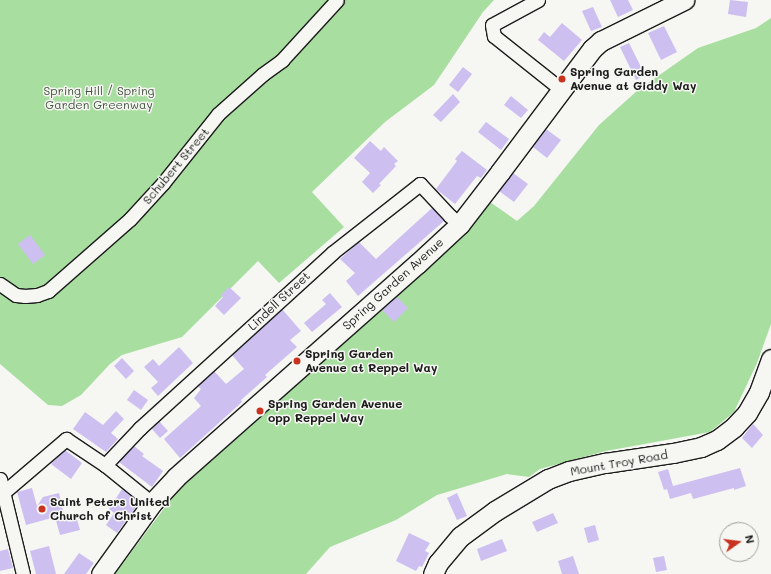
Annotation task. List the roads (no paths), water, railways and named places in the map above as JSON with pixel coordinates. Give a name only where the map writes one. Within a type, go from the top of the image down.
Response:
[{"type":"street","name":"Schubert Street","points":[[0,284],[16,295],[37,295],[48,291],[130,219],[163,183],[218,114],[263,74],[282,60],[337,0]]},
{"type":"street","points":[[538,0],[492,25],[494,36],[562,90]]},
{"type":"street","name":"Spring Garden Avenue","points":[[101,574],[152,503],[176,477],[417,264],[460,224],[592,49],[601,41],[684,0]]},
{"type":"street","name":"Lindell Street","points":[[105,465],[140,428],[332,253],[420,184],[450,216],[460,224]]},
{"type":"street","name":"Mount Troy Road","points":[[433,574],[438,563],[461,536],[495,511],[548,479],[569,471],[605,463],[673,453],[701,447],[718,440],[734,428],[747,413],[759,392],[771,359]]},
{"type":"street","points":[[4,492],[66,439],[105,465],[152,503]]},
{"type":"street","points":[[0,479],[23,574]]},
{"type":"place","name":"Spring Garden Avenue at Giddy Way","points":[[562,79]]},
{"type":"place","name":"Spring Garden Avenue at Reppel Way","points":[[297,361]]},
{"type":"place","name":"Spring Garden Avenue opp Reppel Way","points":[[260,411]]},
{"type":"place","name":"Saint Peters United Church of Christ","points":[[42,509]]},
{"type":"park label","name":"Spring Hill / Spring Garden Greenway","points":[[99,98]]}]
